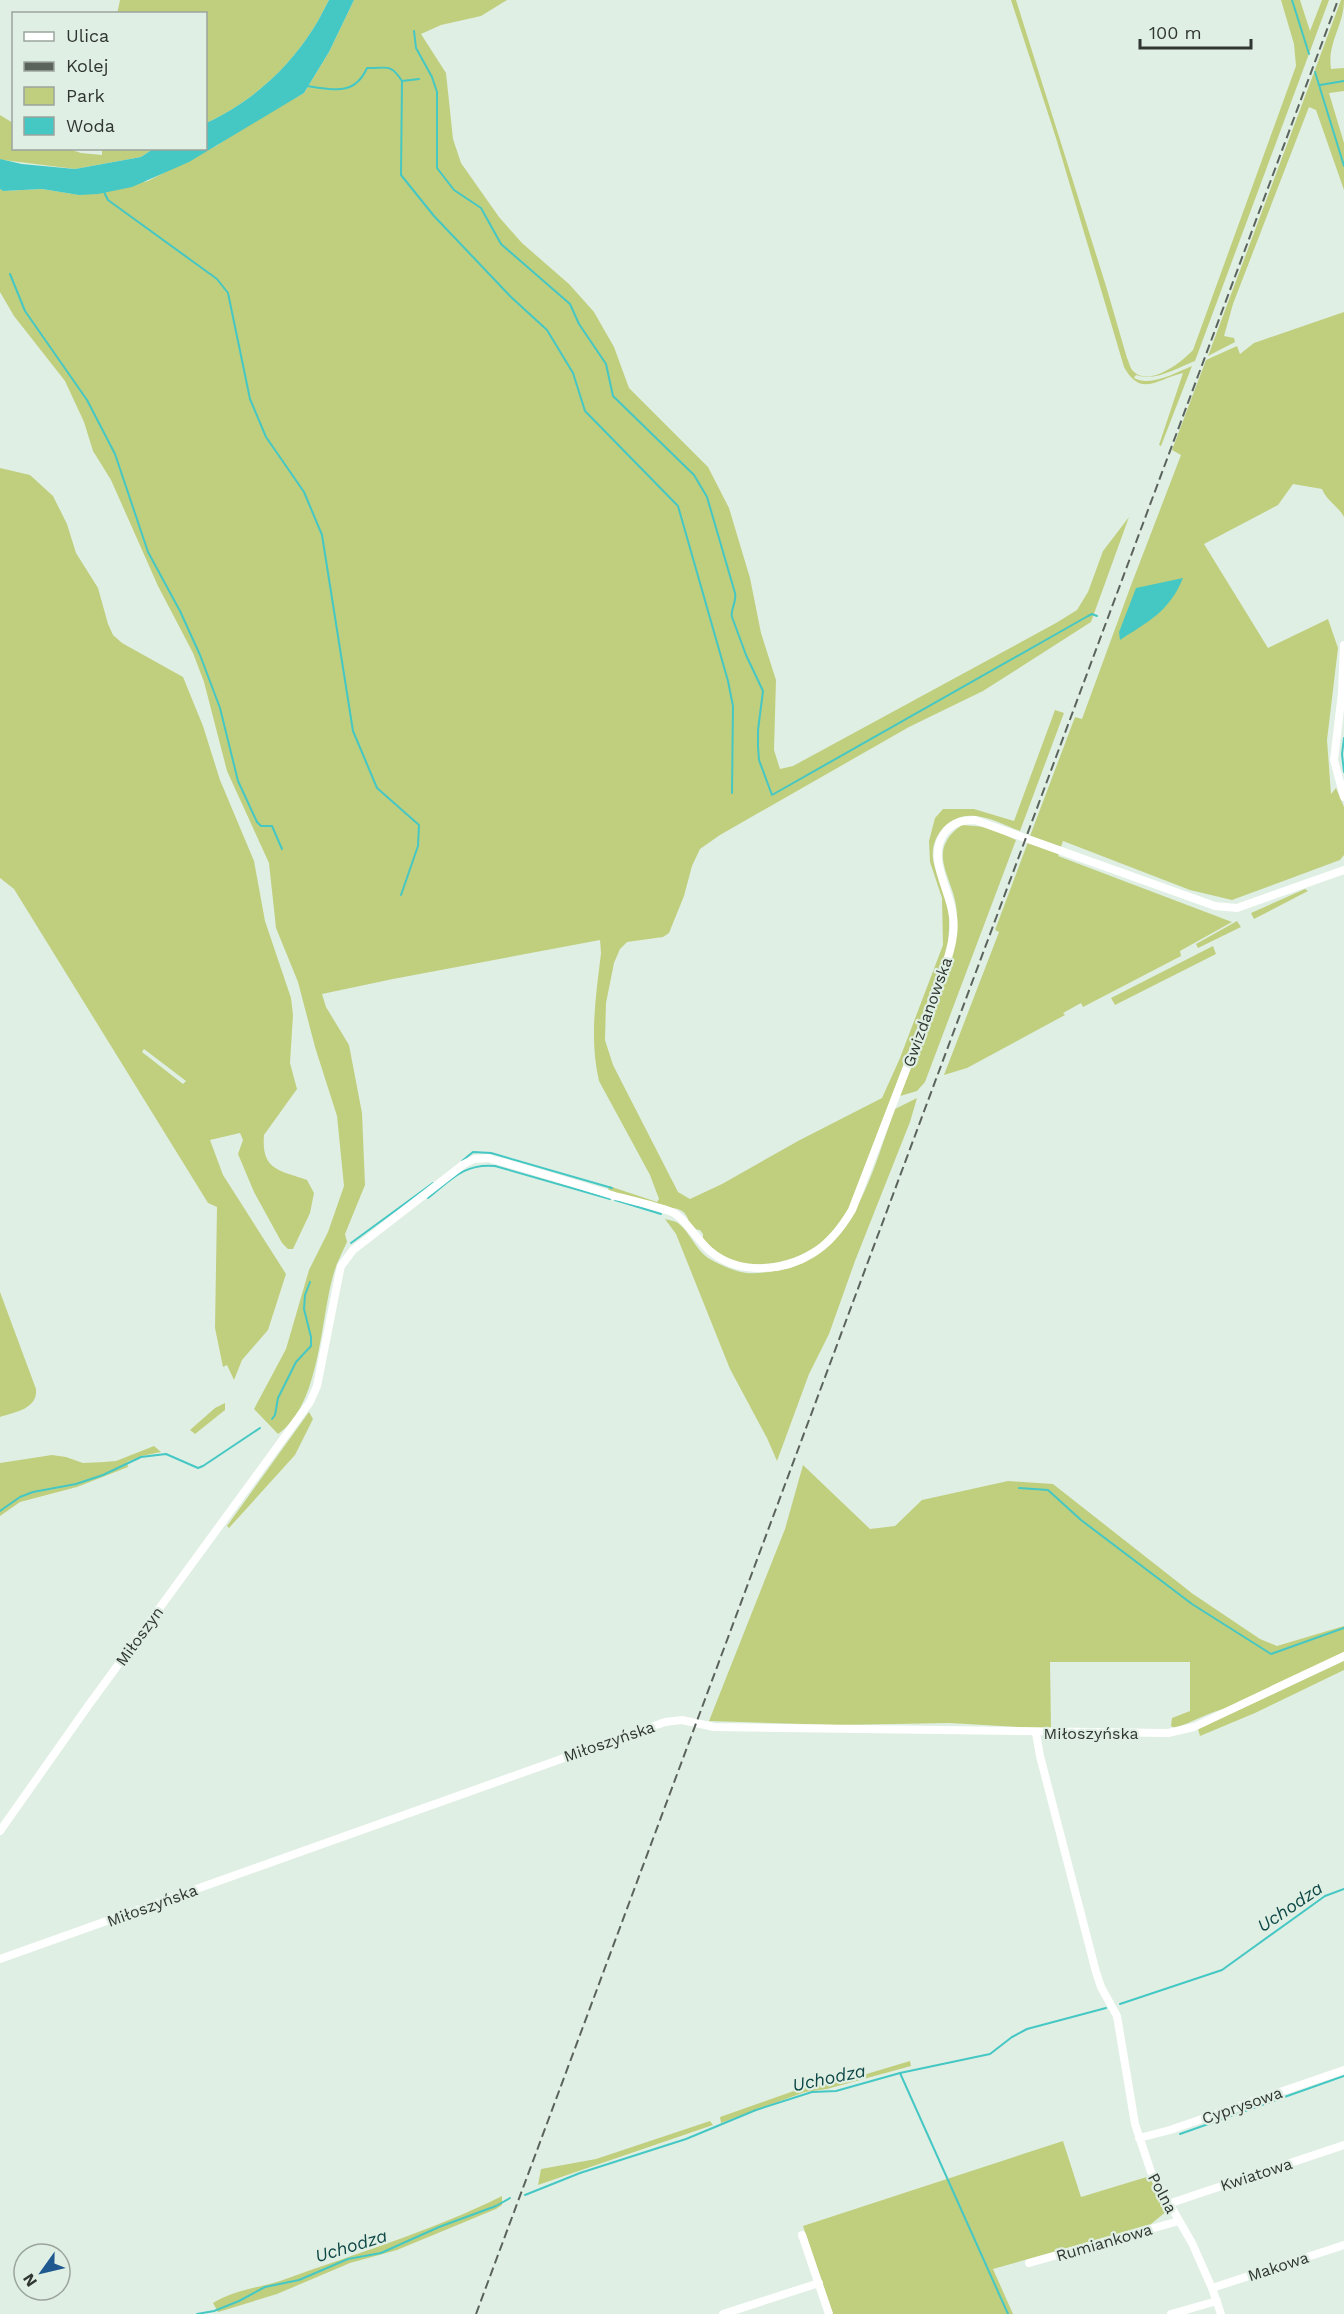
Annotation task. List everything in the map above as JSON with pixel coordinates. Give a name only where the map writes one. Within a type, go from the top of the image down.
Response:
[{"type":"street","points":[[1344,645],[1342,693],[1334,760],[1344,797]]},
{"type":"street","name":"Gwizdanowska","points":[[675,1213],[696,1238],[721,1259],[743,1267],[764,1268],[783,1266],[813,1253],[836,1233],[845,1221],[852,1210],[950,952],[954,917],[937,854],[939,842],[952,825],[964,820],[975,820],[1228,909],[1237,908],[1344,870]]},
{"type":"street","name":"Miłoszyn","points":[[0,1831],[88,1706],[310,1402],[317,1386],[339,1275],[345,1259],[352,1250],[468,1161],[478,1158],[488,1158],[675,1213]]},
{"type":"street","name":"Miłoszyńska","points":[[0,1959],[666,1722],[682,1720],[714,1727],[1157,1734],[1194,1726],[1344,1656]]},
{"type":"street","name":"Polna","points":[[1036,1733],[1096,1972],[1101,1987],[1117,2016],[1124,2065],[1139,2138],[1151,2172],[1192,2244],[1221,2314]]},
{"type":"street","name":"Cyprysowa","points":[[1139,2138],[1176,2128],[1344,2070]]},
{"type":"street","name":"Kwiatowa","points":[[1168,2204],[1344,2145]]},
{"type":"street","name":"Rumiankowa","points":[[1029,2263],[1179,2221]]},
{"type":"street","points":[[802,2235],[829,2314]]},
{"type":"street","name":"Makowa","points":[[1212,2288],[1344,2245]]},
{"type":"street","points":[[723,2314],[819,2283]]},
{"type":"street","points":[[1172,2314],[1217,2301]]},
{"type":"green space","points":[[120,0],[329,0],[315,26],[292,58],[266,84],[238,106],[207,122],[207,12],[117,12]]},
{"type":"green space","points":[[354,0],[507,0],[481,16],[441,25],[421,34],[446,73],[453,139],[461,163],[499,217],[522,243],[569,284],[594,312],[614,347],[629,388],[708,467],[729,508],[750,578],[761,633],[776,680],[774,750],[780,769],[793,766],[1077,610],[1088,592],[1103,551],[1129,517],[1091,622],[983,691],[909,727],[720,835],[700,849],[669,933],[663,937],[627,942],[620,949],[614,963],[606,1003],[605,1040],[613,1065],[678,1192],[690,1199],[882,1098],[900,1058],[943,945],[942,898],[930,862],[929,841],[935,818],[943,809],[974,809],[1014,821],[1055,710],[1064,713],[1020,831],[986,818],[966,816],[944,827],[935,842],[934,864],[949,912],[947,951],[849,1208],[828,1236],[820,1244],[796,1257],[769,1264],[741,1263],[728,1259],[714,1250],[703,1239],[700,1230],[691,1225],[682,1211],[659,1207],[608,1191],[609,1186],[657,1202],[659,1199],[650,1175],[599,1081],[594,1033],[601,953],[600,940],[322,994],[326,1007],[349,1045],[362,1113],[365,1185],[345,1234],[347,1242],[333,1276],[310,1383],[292,1421],[278,1434],[254,1409],[286,1349],[309,1270],[328,1232],[344,1186],[337,1116],[315,1047],[298,982],[276,928],[269,863],[227,771],[204,682],[193,653],[158,586],[111,480],[93,451],[84,422],[65,381],[14,316],[0,292],[0,189],[3,191],[42,189],[80,195],[148,181],[216,146],[247,125],[304,93],[329,52]]},
{"type":"green space","points":[[1011,0],[1016,0],[1130,367],[1140,375],[1148,377],[1136,375],[1134,378],[1155,380],[1192,366],[1161,446],[1159,445],[1183,373],[1150,384],[1143,384],[1130,376],[1124,367],[1056,138]]},
{"type":"green space","points":[[1281,0],[1300,0],[1310,31],[1322,0],[1329,0],[1195,361],[1148,377],[1165,371],[1193,350],[1296,66],[1294,44]]},
{"type":"green space","points":[[1341,0],[1344,0],[1343,9],[1330,59],[1331,69],[1344,68],[1344,91],[1329,93],[1344,143],[1344,190],[1316,110],[1309,107],[1233,304],[1224,336],[1234,338],[1235,342],[1208,356]]},
{"type":"green space","points":[[0,115],[12,122],[12,150],[72,150],[102,155],[102,150],[152,150],[141,157],[75,169],[0,159]]},
{"type":"green space","points":[[1344,312],[1344,517],[1322,489],[1293,484],[1278,505],[1204,544],[1268,648],[1328,619],[1338,648],[1327,740],[1331,794],[1336,788],[1344,807],[1344,855],[1340,860],[1232,900],[1190,890],[1063,841],[1061,847],[1030,836],[1075,717],[1082,719],[1181,455],[1172,450],[1206,360],[1237,346],[1240,354],[1254,343]]},
{"type":"green space","points":[[0,468],[30,475],[53,496],[67,524],[76,553],[98,588],[113,635],[122,643],[183,677],[203,726],[220,780],[254,861],[265,921],[291,998],[293,1015],[290,1063],[297,1089],[264,1135],[264,1147],[269,1162],[274,1167],[307,1180],[314,1193],[310,1213],[293,1249],[288,1249],[282,1243],[254,1192],[238,1154],[243,1140],[240,1133],[210,1140],[223,1175],[286,1274],[268,1330],[242,1360],[234,1380],[227,1365],[223,1367],[215,1328],[217,1207],[208,1203],[14,889],[0,878]],"holes":[[[144,1049],[186,1081],[183,1084],[142,1052]]]},
{"type":"green space","points":[[962,825],[987,827],[1016,840],[925,1082],[917,1091],[900,1096],[942,986],[954,945],[956,903],[944,867],[943,856],[944,846],[950,835]]},
{"type":"green space","points":[[1028,842],[1059,854],[1058,856],[1232,922],[1180,951],[1181,956],[1083,1007],[1081,1003],[1063,1013],[1065,1015],[967,1068],[944,1075],[999,932],[995,930]]},
{"type":"green space","points":[[1305,889],[1308,891],[1254,919],[1251,913]]},
{"type":"green space","points":[[1237,921],[1241,927],[1198,948],[1196,944]]},
{"type":"green space","points":[[1213,946],[1216,954],[1115,1005],[1111,998]]},
{"type":"green space","points":[[917,1098],[910,1122],[829,1334],[809,1374],[777,1461],[730,1369],[676,1234],[665,1219],[677,1222],[708,1258],[737,1271],[760,1273],[801,1264],[823,1250],[841,1232],[867,1186],[895,1109]]},
{"type":"green space","points":[[0,1292],[36,1389],[36,1396],[24,1409],[0,1417]]},
{"type":"green space","points":[[225,1403],[225,1410],[195,1434],[190,1430],[215,1408]]},
{"type":"green space","points":[[309,1412],[313,1419],[295,1455],[229,1528],[227,1526]]},
{"type":"green space","points":[[154,1446],[161,1452],[127,1462],[128,1467],[77,1487],[20,1502],[0,1516],[0,1463],[52,1455],[83,1463],[116,1461]]},
{"type":"green space","points":[[803,1465],[870,1529],[895,1526],[922,1500],[1008,1481],[1053,1484],[1193,1594],[1260,1639],[1277,1646],[1344,1626],[1344,1653],[1227,1708],[1175,1728],[1171,1726],[1172,1718],[1190,1711],[1190,1662],[1050,1662],[1051,1729],[949,1723],[837,1725],[709,1721],[785,1529]]},
{"type":"green space","points":[[1344,1661],[1344,1670],[1255,1713],[1200,1736],[1198,1729]]},
{"type":"green space","points":[[910,2061],[911,2066],[827,2089],[805,2092],[721,2123],[720,2117],[808,2086],[843,2081]]},
{"type":"green space","points":[[710,2121],[713,2125],[538,2185],[541,2169],[596,2159]]},
{"type":"green space","points":[[1063,2141],[1081,2197],[1150,2176],[1167,2211],[1151,2224],[993,2269],[1013,2314],[833,2314],[803,2226]]},
{"type":"green space","points":[[502,2196],[502,2205],[496,2209],[397,2250],[350,2263],[277,2294],[225,2310],[218,2312],[213,2303],[221,2298],[283,2280],[421,2231]]},
{"type":"water","points":[[329,0],[354,0],[329,52],[304,93],[189,162],[132,187],[98,194],[79,195],[42,189],[3,191],[0,189],[0,159],[22,164],[75,169],[141,157],[152,150],[207,150],[207,122],[238,106],[266,84],[292,58],[315,26]]},
{"type":"water","points":[[1183,578],[1165,608],[1120,640],[1119,632],[1136,588]]},
{"type":"waterway","points":[[1292,0],[1309,54]]},
{"type":"waterway","points":[[414,31],[416,48],[432,77],[437,92],[437,168],[454,190],[481,208],[501,244],[570,304],[579,324],[606,364],[613,396],[694,475],[707,497],[735,593],[732,617],[763,691],[758,730],[759,760],[772,795],[1088,616],[1092,614],[1097,616]]},
{"type":"waterway","points":[[306,86],[333,89],[349,87],[362,77],[367,68],[387,68],[398,75],[402,81],[401,175],[434,216],[511,297],[547,330],[573,373],[585,411],[678,506],[728,681],[733,706],[732,793]]},
{"type":"waterway","points":[[1315,72],[1344,166]]},
{"type":"waterway","points":[[402,81],[419,79]]},
{"type":"waterway","points":[[1320,85],[1344,81]]},
{"type":"waterway","points":[[104,192],[108,200],[217,279],[228,293],[250,399],[266,437],[304,492],[322,535],[353,731],[377,788],[419,825],[418,846],[401,895]]},
{"type":"waterway","points":[[10,274],[25,311],[87,400],[115,454],[148,552],[180,611],[220,708],[238,781],[257,822],[261,826],[272,826],[282,849]]},
{"type":"waterway","points":[[1344,738],[1342,754],[1344,772]]},
{"type":"waterway","points":[[462,1161],[473,1152],[491,1153],[612,1188]]},
{"type":"waterway","points":[[428,1198],[466,1170],[495,1166],[610,1199]]},
{"type":"waterway","points":[[351,1243],[433,1183]]},
{"type":"waterway","points":[[615,1200],[661,1214]]},
{"type":"waterway","points":[[272,1419],[278,1398],[296,1362],[311,1346],[304,1309],[305,1295],[310,1282]]},
{"type":"waterway","points":[[0,1511],[20,1497],[33,1492],[76,1484],[103,1475],[141,1457],[166,1454],[198,1468],[260,1428]]},
{"type":"waterway","points":[[1019,1488],[1048,1490],[1081,1520],[1192,1604],[1271,1654],[1344,1628]]},
{"type":"waterway","name":"Uchodza","points":[[1120,2004],[1222,1970],[1325,1896],[1344,1889]]},
{"type":"waterway","name":"Uchodza","points":[[525,2195],[580,2173],[686,2139],[756,2110],[812,2092],[836,2091],[900,2073],[990,2054],[1027,2029],[1106,2008]]},
{"type":"waterway","points":[[900,2073],[1008,2314]]},
{"type":"waterway","points":[[1180,2134],[1344,2076]]},
{"type":"waterway","name":"Uchodza","points":[[197,2314],[214,2311],[265,2287],[299,2280],[348,2259],[381,2253],[439,2227],[496,2206],[510,2198]]},
{"type":"railway","points":[[476,2314],[1338,0]]}]
